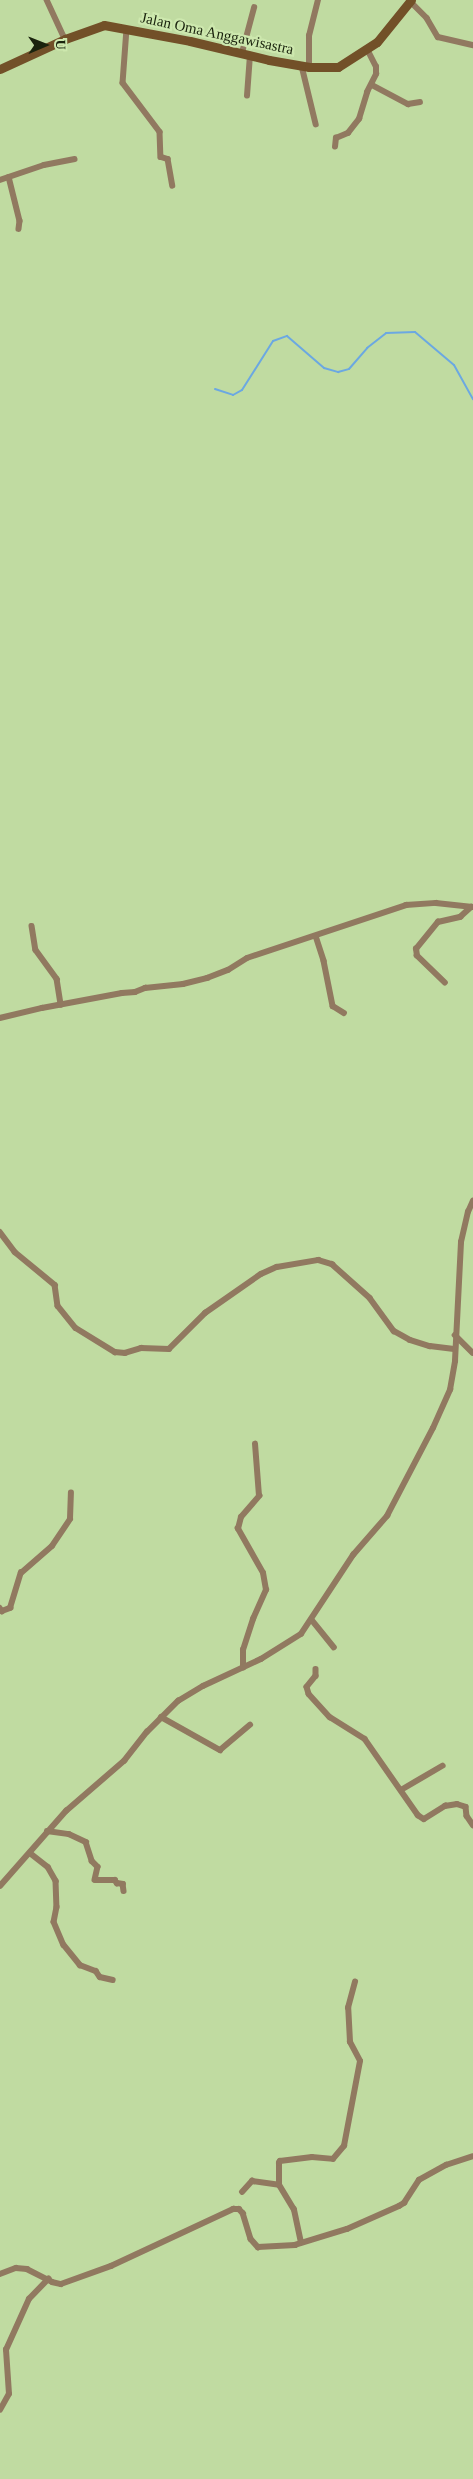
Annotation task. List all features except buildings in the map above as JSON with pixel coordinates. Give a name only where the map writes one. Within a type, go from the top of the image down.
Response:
[{"type":"main road","name":"Jalan Oma Anggawisastra","points":[[0,69],[99,25],[127,29],[306,66],[338,67],[367,49],[392,26],[411,0]]},
{"type":"street","points":[[47,0],[65,39]]},
{"type":"street","points":[[316,124],[306,66],[309,36],[318,0]]},
{"type":"street","points":[[411,0],[427,18],[438,37],[473,45]]},
{"type":"street","points":[[247,96],[246,54],[254,8]]},
{"type":"street","points":[[127,29],[123,83],[160,132],[160,157],[168,159],[173,186]]},
{"type":"street","points":[[335,147],[336,138],[348,133],[354,126],[361,113],[367,92],[372,85],[376,69],[367,49]]},
{"type":"street","points":[[372,85],[408,104],[420,102]]},
{"type":"street","points":[[0,180],[44,165],[74,159]]},
{"type":"street","points":[[9,177],[20,221],[19,229]]},
{"type":"street","points":[[0,1018],[61,1004],[135,992],[146,988],[183,984],[207,978],[228,970],[247,958],[406,905],[436,903],[472,907]]},
{"type":"street","points":[[445,983],[417,956],[416,949],[436,924],[443,920],[460,917],[472,907]]},
{"type":"street","points":[[32,926],[36,950],[58,979],[61,1004]]},
{"type":"street","points":[[316,936],[324,961],[333,1006],[344,1013]]},
{"type":"street","points":[[0,1886],[47,1832],[93,1787],[124,1761],[160,1717],[189,1694],[243,1668],[301,1634],[354,1555],[387,1516],[447,1399],[453,1371],[461,1242],[468,1212],[473,1201]]},
{"type":"street","points":[[0,1232],[12,1249],[55,1285],[58,1306],[76,1328],[115,1352],[122,1353],[141,1348],[169,1348],[205,1314],[261,1274],[277,1267],[318,1260],[332,1264],[370,1298],[394,1331],[410,1340],[430,1346],[454,1349]]},
{"type":"street","points":[[455,1335],[473,1353]]},
{"type":"street","points":[[243,1668],[243,1650],[256,1612],[266,1593],[263,1572],[240,1535],[238,1526],[241,1517],[259,1496],[255,1444]]},
{"type":"street","points":[[0,1608],[5,1610],[10,1608],[21,1573],[52,1546],[70,1519],[71,1493]]},
{"type":"street","points":[[312,1620],[334,1646]]},
{"type":"street","points":[[316,1669],[316,1676],[307,1686],[309,1694],[330,1717],[365,1739],[418,1815],[424,1819],[445,1806],[457,1804],[466,1807],[467,1816],[473,1825]]},
{"type":"street","points":[[160,1717],[220,1750],[250,1725]]},
{"type":"street","points":[[401,1790],[442,1766]]},
{"type":"street","points":[[47,1832],[70,1834],[86,1842],[92,1861],[98,1867],[95,1880],[115,1880],[117,1883],[123,1884],[124,1891]]},
{"type":"street","points":[[30,1852],[48,1868],[56,1881],[58,1907],[54,1922],[64,1945],[79,1964],[96,1971],[100,1977],[113,1980]]},
{"type":"street","points":[[301,2243],[294,2210],[279,2185],[278,2166],[280,2161],[312,2157],[333,2160],[344,2146],[360,2061],[350,2042],[348,2008],[355,1982]]},
{"type":"street","points":[[0,2274],[6,2270],[25,2269],[61,2284],[98,2271],[233,2210],[241,2210],[251,2239],[258,2246],[269,2248],[301,2243],[347,2229],[399,2206],[419,2180],[446,2165],[473,2156]]},
{"type":"street","points":[[242,2192],[252,2181],[279,2185]]},
{"type":"street","points":[[0,2410],[9,2394],[6,2350],[29,2299],[48,2279]]},
{"type":"waterway","points":[[215,389],[233,395],[242,390],[273,341],[287,336],[324,368],[338,372],[349,369],[367,348],[386,333],[415,332],[454,365],[473,399]]}]
